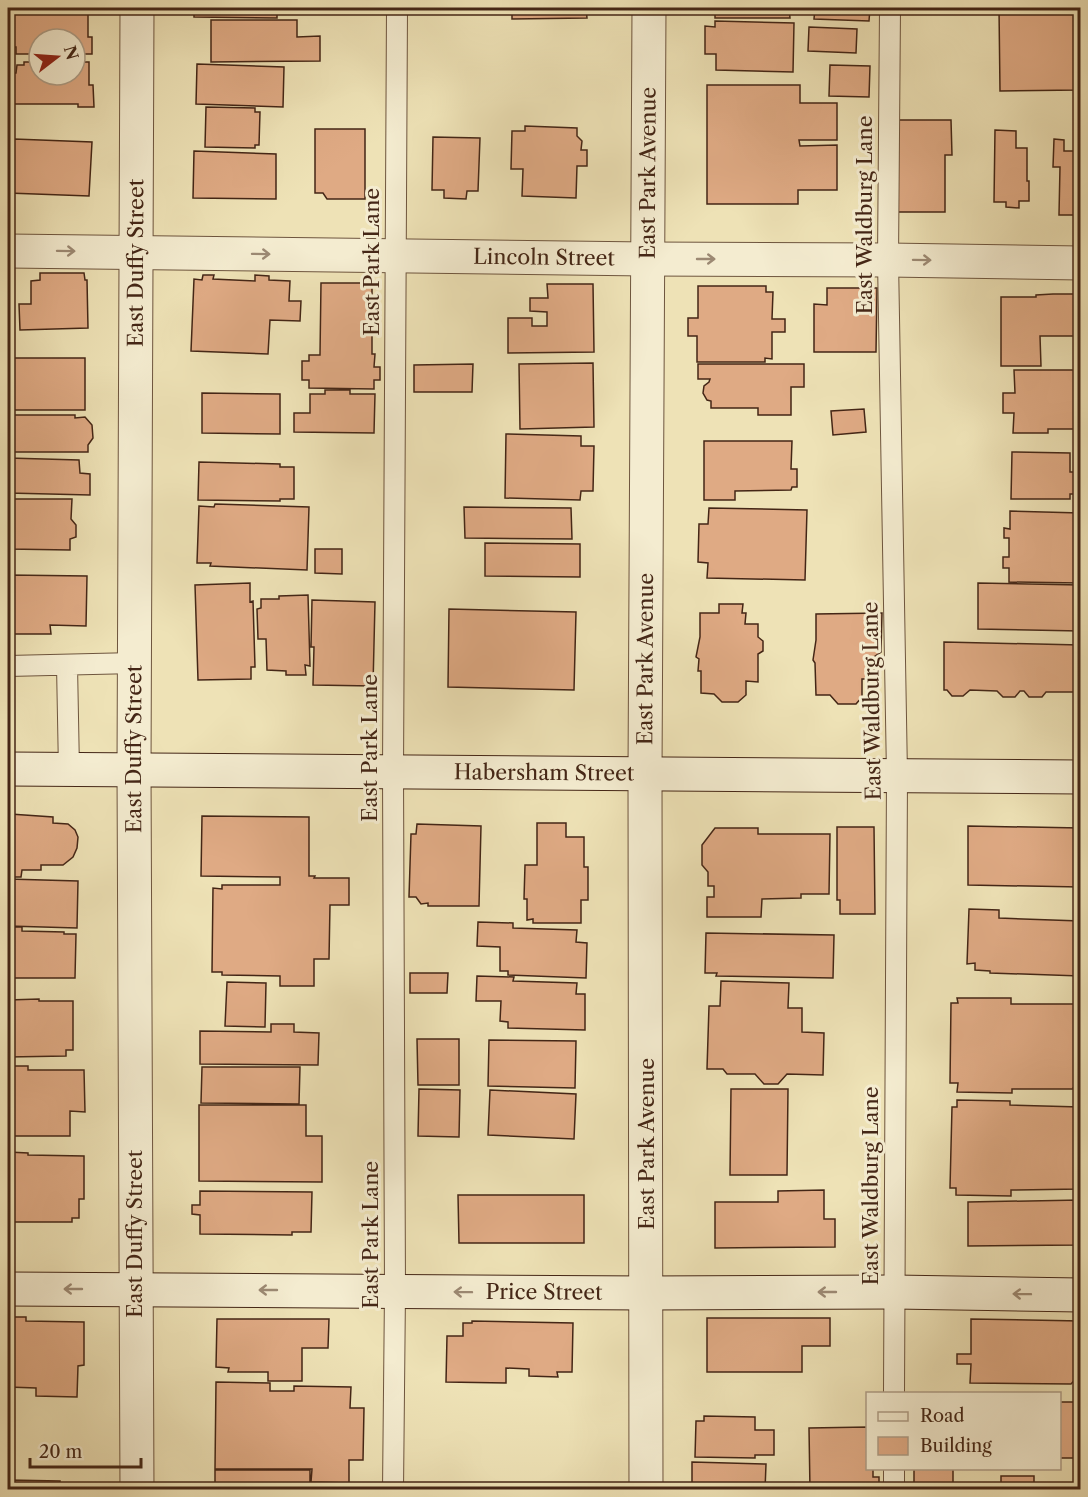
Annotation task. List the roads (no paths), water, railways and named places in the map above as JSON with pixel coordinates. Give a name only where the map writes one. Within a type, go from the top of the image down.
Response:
[{"type":"street","name":"East Duffy Street","points":[[137,8],[134,770],[137,1490]]},
{"type":"street","name":"East Park Avenue","points":[[646,1490],[645,774],[649,8]]},
{"type":"street","name":"Lincoln Street","points":[[8,251],[1080,263]]},
{"type":"street","name":"Habersham Street","points":[[8,769],[1080,777]]},
{"type":"street","name":"Price Street","points":[[8,1289],[647,1293],[895,1292],[1080,1295]]},
{"type":"lane","name":"East Park Lane","points":[[393,1490],[395,1291],[393,772],[397,8]]},
{"type":"lane","name":"East Waldburg Lane","points":[[890,8],[888,260],[897,775],[894,1392]]},
{"type":"lane","points":[[8,666],[135,663]]},
{"type":"lane","points":[[67,665],[69,770]]},
{"type":"lane","points":[[894,1470],[894,1490]]}]
